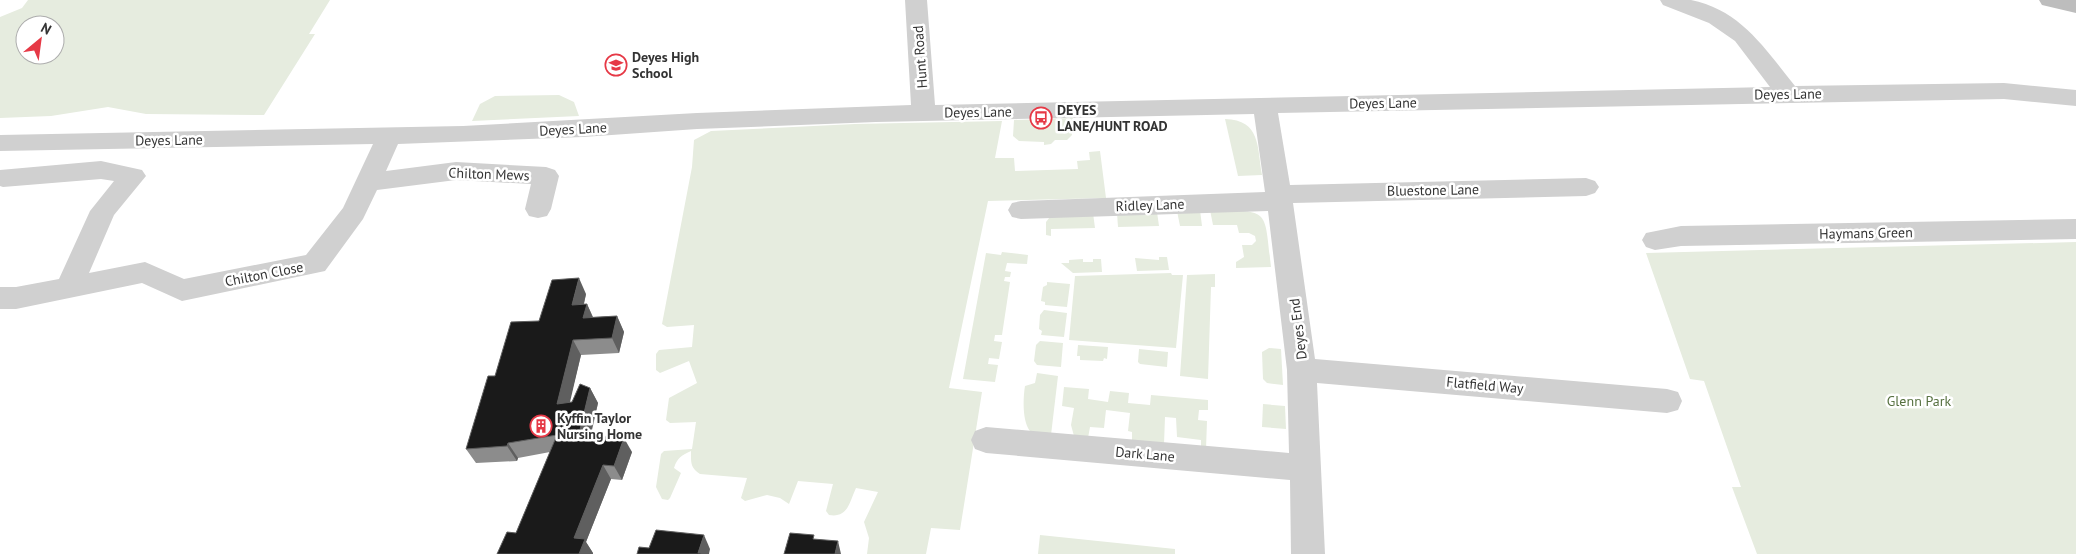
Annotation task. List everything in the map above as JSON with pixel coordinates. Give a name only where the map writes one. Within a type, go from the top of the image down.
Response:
[{"type":"street","name":"Hunt Road","points":[[916,0],[923,85],[923,113]]},
{"type":"street","points":[[1671,0],[1717,18],[1743,36],[1788,94]]},
{"type":"street","points":[[2050,0],[2076,6]]},
{"type":"street","name":"Deyes Lane","points":[[0,143],[583,129],[697,121],[923,113],[1788,94],[2004,91],[2076,98]]},
{"type":"street","name":"Deyes End","points":[[1265,106],[1302,370],[1308,554]]},
{"type":"street","name":"Chilton Close","points":[[0,298],[16,298],[145,272],[182,290],[315,264],[354,212],[390,135]]},
{"type":"street","points":[[3,178],[101,170],[133,176],[103,211],[70,287]]},
{"type":"street","name":"Chilton Mews","points":[[369,182],[456,171],[546,176],[538,209]]},
{"type":"street","name":"Bluestone Lane","points":[[1279,197],[1586,187]]},
{"type":"street","name":"Ridley Lane","points":[[1021,210],[1279,197]]},
{"type":"street","name":"Haymans Green","points":[[1656,240],[1681,236],[2076,229]]},
{"type":"street","name":"Flatfield Way","points":[[1302,370],[1667,401]]},
{"type":"street","name":"Dark Lane","points":[[986,440],[1304,468]]},
{"type":"green space","points":[[28,0],[330,0],[309,34],[315,34],[264,115],[146,114],[108,107],[51,116],[0,118],[0,17],[22,8]]},
{"type":"green space","points":[[559,95],[574,102],[579,116],[472,121],[480,104],[495,96]]},
{"type":"green space","points":[[1073,118],[1075,126],[1071,129],[1072,135],[1067,140],[1055,140],[1051,144],[1044,145],[1044,142],[1019,141],[1013,136],[1014,120]]},
{"type":"green space","points":[[1225,119],[1245,124],[1251,130],[1258,145],[1262,175],[1238,176]]},
{"type":"green space","points":[[1002,121],[995,158],[1014,158],[1015,171],[1078,169],[1077,161],[1090,160],[1089,152],[1100,151],[1106,198],[988,201],[949,388],[982,392],[960,530],[931,528],[926,554],[867,554],[869,538],[864,522],[878,492],[856,488],[844,512],[835,515],[829,515],[826,511],[833,484],[798,481],[789,504],[780,498],[767,495],[745,501],[741,498],[747,478],[700,474],[691,462],[691,451],[678,459],[674,468],[681,473],[670,498],[668,500],[662,499],[656,487],[661,454],[664,451],[692,449],[696,422],[670,423],[666,420],[669,398],[697,383],[689,361],[660,373],[656,370],[656,354],[659,350],[692,347],[694,325],[667,327],[662,324],[692,167],[694,140],[711,131],[855,124]]},
{"type":"green space","points":[[1200,210],[1202,226],[1180,226],[1177,211]]},
{"type":"green space","points":[[1210,210],[1244,211],[1261,217],[1265,223],[1267,233],[1271,267],[1236,268],[1236,262],[1244,257],[1242,245],[1252,245],[1256,241],[1255,236],[1249,233],[1239,233],[1237,225],[1213,225]]},
{"type":"green space","points":[[1157,212],[1159,226],[1118,227],[1117,213]]},
{"type":"green space","points":[[1093,213],[1095,228],[1051,229],[1051,236],[1046,235],[1046,222],[1050,217]]},
{"type":"green space","name":"Glenn Park","points":[[2076,242],[2076,554],[1757,554],[1732,487],[1741,487],[1704,381],[1690,379],[1646,253]]},
{"type":"green space","points":[[1002,252],[1028,255],[1027,264],[1007,263],[1005,271],[1011,272],[1010,277],[1005,277],[1004,281],[1010,282],[1002,335],[995,335],[994,341],[1002,342],[999,359],[989,358],[988,364],[998,365],[995,382],[963,379],[986,253],[1001,255]]},
{"type":"green space","points":[[1159,257],[1167,257],[1169,270],[1137,271],[1135,258],[1159,260]]},
{"type":"green space","points":[[1083,259],[1083,262],[1093,262],[1093,259],[1101,259],[1102,272],[1073,273],[1061,263],[1069,263],[1069,260]]},
{"type":"green space","points":[[1171,273],[1172,275],[1183,275],[1176,348],[1069,340],[1075,276]]},
{"type":"green space","points":[[1215,274],[1215,287],[1211,287],[1208,379],[1180,376],[1187,275]]},
{"type":"green space","points":[[1047,282],[1070,284],[1067,307],[1045,305],[1045,302],[1041,301],[1043,287],[1047,285]]},
{"type":"green space","points":[[1044,310],[1067,313],[1064,337],[1041,335],[1042,331],[1039,329],[1040,315]]},
{"type":"green space","points":[[1040,341],[1063,343],[1061,367],[1037,365],[1034,361],[1036,345]]},
{"type":"green space","points":[[1078,345],[1108,347],[1107,359],[1104,358],[1103,361],[1080,360],[1080,356],[1077,356]]},
{"type":"green space","points":[[1269,348],[1281,349],[1283,385],[1267,383],[1263,379],[1262,352]]},
{"type":"green space","points":[[1139,349],[1168,352],[1167,367],[1140,364],[1138,362]]},
{"type":"green space","points":[[1037,373],[1058,376],[1051,435],[1031,432],[1026,423],[1025,386],[1035,383]]},
{"type":"green space","points":[[1064,387],[1089,389],[1088,399],[1108,402],[1110,391],[1129,393],[1128,403],[1150,405],[1151,395],[1208,400],[1208,410],[1199,410],[1198,420],[1207,421],[1206,449],[1201,448],[1201,440],[1177,437],[1176,418],[1165,417],[1164,444],[1132,441],[1132,432],[1128,431],[1130,413],[1106,410],[1104,428],[1090,427],[1088,438],[1074,436],[1071,425],[1074,408],[1062,406]]},
{"type":"green space","points":[[1263,404],[1285,406],[1286,429],[1262,427]]},
{"type":"green space","points":[[1040,535],[1175,549],[1175,554],[1038,554]]},
{"type":"building","name":"Kyffin Taylor Nursing Home","points":[[579,278],[572,305],[587,304],[583,318],[617,316],[612,338],[573,340],[557,404],[572,402],[580,384],[590,388],[579,434],[624,438],[614,466],[603,465],[574,538],[585,539],[579,554],[497,554],[507,532],[516,533],[557,435],[508,443],[507,446],[466,449],[488,376],[495,376],[511,322],[539,321],[552,280]]},
{"type":"building","points":[[656,530],[704,535],[698,553],[701,554],[637,554],[639,547],[649,548]]},
{"type":"building","points":[[790,533],[814,535],[813,539],[838,541],[835,554],[784,554]]},
{"type":"place","name":"Deyes High School","points":[[616,65]]},
{"type":"place","name":"DEYES LANE/HUNT ROAD","points":[[1041,118]]},
{"type":"place","name":"Kyffin Taylor Nursing Home","points":[[541,426]]}]
